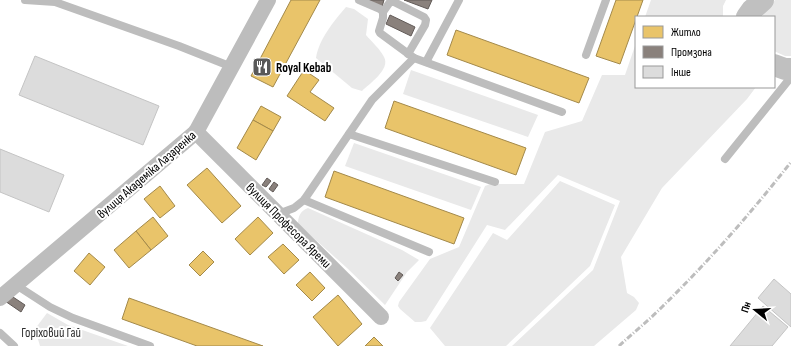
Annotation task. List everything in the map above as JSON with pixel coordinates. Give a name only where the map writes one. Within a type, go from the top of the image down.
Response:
[{"type":"main road","points":[[746,16],[750,0]]},
{"type":"main road","points":[[747,16],[763,0]]},
{"type":"main road","points":[[775,65],[785,69],[791,69]]},
{"type":"street","name":"вулиця Академіка Лазаренка","points":[[0,298],[196,132],[268,0]]},
{"type":"street","name":"вулиця Професора Яреми","points":[[196,132],[381,317]]},
{"type":"lane","points":[[25,0],[55,2],[179,46],[232,67]]},
{"type":"lane","points":[[426,62],[459,0]]},
{"type":"lane","points":[[586,55],[606,0]]},
{"type":"lane","points":[[363,1],[383,12]]},
{"type":"lane","points":[[278,214],[294,208],[304,200],[372,100],[411,56],[426,20],[424,17],[394,2],[390,2],[383,12],[383,18],[379,31],[411,56],[562,112]]},
{"type":"lane","points":[[724,159],[791,76]]},
{"type":"lane","points":[[349,134],[495,182]]},
{"type":"lane","points":[[304,200],[429,252]]},
{"type":"lane","points":[[16,285],[50,307],[72,318],[150,346]]},
{"type":"lane","points":[[0,333],[14,346]]},
{"type":"green space","points":[[651,0],[726,0],[723,6],[723,16],[645,16]]},
{"type":"green space","points":[[775,0],[791,0],[791,56],[785,56],[775,51],[775,16],[762,16]]},
{"type":"green space","points":[[346,7],[354,9],[368,19],[366,35],[380,51],[385,62],[382,71],[362,91],[352,88],[316,58],[320,44],[324,37],[332,24]]},
{"type":"green space","points":[[635,46],[635,88],[755,88],[747,99],[662,188],[621,257],[627,293],[634,297],[639,303],[636,310],[594,346],[512,346],[593,270],[620,201],[558,175],[505,230],[487,225],[426,321],[415,322],[400,309],[398,306],[399,302],[430,259],[459,247],[485,186],[490,184],[524,184],[545,132],[582,121],[602,75],[625,75]]},
{"type":"green space","points":[[411,70],[538,115],[528,137],[403,94]]},
{"type":"green space","points":[[354,143],[481,187],[471,210],[345,166]]},
{"type":"green space","points":[[560,181],[615,205],[590,266],[506,346],[445,346],[430,328],[493,233],[507,240]]},
{"type":"green space","points":[[308,208],[402,250],[419,260],[407,272],[385,305],[298,224],[300,214]]},
{"type":"green space","name":"Горіховий Гай","points":[[47,313],[68,325],[128,346],[40,346],[35,329]]},
{"type":"building: Житло","points":[[291,0],[320,0],[273,87],[251,76]]},
{"type":"building: Житло","points":[[616,0],[643,0],[637,16],[635,16],[635,22],[620,64],[596,56]]},
{"type":"building: Житло","points":[[456,30],[589,78],[579,103],[447,55]]},
{"type":"building: Житло","points":[[304,70],[319,80],[310,92],[334,108],[325,121],[287,96]]},
{"type":"building: Житло","points":[[394,101],[526,148],[516,175],[385,128]]},
{"type":"building: Житло","points":[[261,106],[281,117],[273,131],[253,120]]},
{"type":"building: Житло","points":[[253,120],[273,131],[256,160],[237,148]]},
{"type":"building: Житло","points":[[207,168],[241,206],[222,223],[187,185]]},
{"type":"building: Житло","points":[[334,171],[464,218],[454,244],[325,197]]},
{"type":"building: Житло","points":[[160,186],[175,206],[160,218],[144,199]]},
{"type":"building: Житло","points":[[153,217],[168,236],[151,250],[136,231]]},
{"type":"building: Житло","points":[[258,217],[273,233],[250,255],[235,239]]},
{"type":"building: Житло","points":[[136,231],[151,250],[129,268],[114,250]]},
{"type":"building: Житло","points":[[283,244],[299,260],[284,274],[268,257]]},
{"type":"building: Житло","points":[[203,251],[214,262],[200,276],[189,265]]},
{"type":"building: Житло","points":[[89,253],[105,267],[90,285],[74,271]]},
{"type":"building: Житло","points":[[310,272],[325,288],[312,301],[296,285]]},
{"type":"building: Житло","points":[[338,295],[362,324],[338,346],[313,317]]},
{"type":"building: Житло","points":[[129,298],[263,346],[197,346],[122,319]]},
{"type":"building: Житло","points":[[374,337],[383,346],[365,346]]},
{"type":"building: Промзона","points":[[370,0],[384,0],[382,7],[369,2]]},
{"type":"building: Промзона","points":[[404,0],[432,0],[428,9]]},
{"type":"building: Промзона","points":[[390,15],[415,27],[411,36],[386,24]]},
{"type":"building: Промзона","points":[[267,178],[271,181],[266,187],[262,185]]},
{"type":"building: Промзона","points":[[274,182],[278,185],[273,192],[269,189]]},
{"type":"building: Промзона","points":[[399,272],[403,275],[398,281],[395,278]]},
{"type":"building: Промзона","points":[[10,295],[25,305],[21,312],[5,301]]},
{"type":"building: Інше","points":[[35,56],[159,106],[143,145],[19,95]]},
{"type":"building: Інше","points":[[0,149],[64,175],[49,212],[0,192]]},
{"type":"building: Інше","points":[[774,279],[791,294],[791,327],[758,298]]},
{"type":"building: Інше","points":[[763,306],[788,327],[772,346],[730,346]]},
{"type":"railway","points":[[619,346],[657,312],[696,273],[745,218],[791,162]]},
{"type":"place","name":"Royal Kebab","points":[[262,67]]}]
